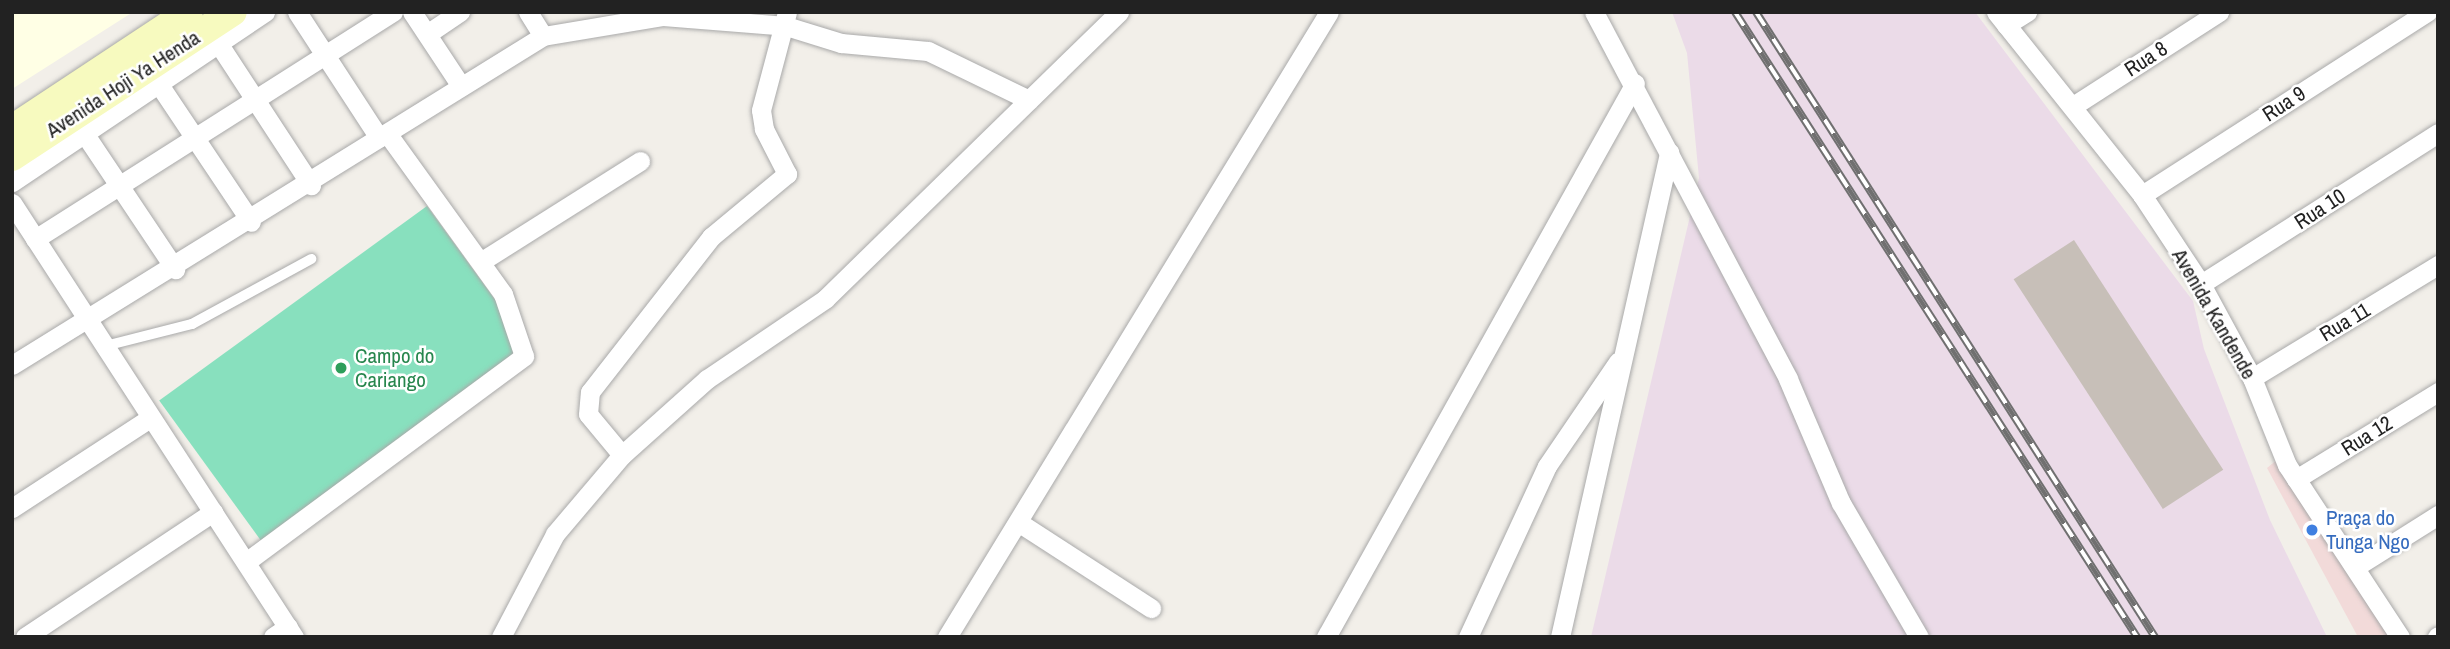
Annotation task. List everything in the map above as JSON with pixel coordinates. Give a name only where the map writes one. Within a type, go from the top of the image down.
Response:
[{"type":"main road","name":"Avenida Hoji Ya Henda","points":[[12,129],[189,12]]},
{"type":"main road","name":"Avenida Hoji Ya Henda","points":[[12,157],[233,12]]},
{"type":"street","points":[[12,182],[265,12]]},
{"type":"street","points":[[246,562],[517,366],[524,356],[512,312],[482,261],[383,136],[324,56],[297,12]]},
{"type":"street","points":[[35,239],[393,12]]},
{"type":"street","points":[[412,12],[461,86]]},
{"type":"street","points":[[427,34],[460,12]]},
{"type":"street","points":[[527,12],[543,36]]},
{"type":"street","points":[[501,637],[555,534],[622,455],[707,379],[825,299],[1119,12]]},
{"type":"street","points":[[947,637],[1021,524],[1329,12]]},
{"type":"street","points":[[1594,12],[1635,83],[1788,379],[1841,503],[1919,637]]},
{"type":"street","points":[[2001,19],[2027,12]]},
{"type":"street","name":"Rua 8","points":[[2073,106],[2219,12]]},
{"type":"street","name":"Rua 9","points":[[2142,195],[2427,12]]},
{"type":"street","points":[[12,365],[90,322],[311,185],[383,136],[543,36],[663,16],[786,19],[841,43],[928,51],[1030,100]]},
{"type":"street","points":[[622,455],[592,421],[585,401],[711,237],[787,174],[764,129],[761,110],[786,19]]},
{"type":"street","name":"Avenida Kandende","points":[[2001,19],[2142,195],[2201,284],[2252,379],[2296,479],[2357,566],[2400,637]]},
{"type":"street","points":[[218,43],[311,185]]},
{"type":"street","points":[[158,83],[251,222]]},
{"type":"street","points":[[1326,637],[1635,83]]},
{"type":"street","points":[[84,133],[175,269]]},
{"type":"street","name":"Rua 10","points":[[2201,284],[2438,133]]},
{"type":"street","points":[[1560,637],[1669,152]]},
{"type":"street","points":[[482,261],[640,161]]},
{"type":"street","points":[[12,203],[246,562],[285,634]]},
{"type":"street","name":"Rua 11","points":[[2252,379],[2438,265]]},
{"type":"street","points":[[1468,637],[1564,434],[1621,358]]},
{"type":"street","name":"Rua 12","points":[[2296,479],[2438,392]]},
{"type":"street","points":[[12,508],[150,418]]},
{"type":"street","points":[[25,637],[212,512]]},
{"type":"street","points":[[2357,566],[2438,515]]},
{"type":"street","points":[[1021,524],[1151,608]]},
{"type":"lane","points":[[105,346],[192,324],[311,259]]},
{"type":"shaded area","points":[[12,12],[133,12],[12,89]]},
{"type":"shaded area","points":[[1672,12],[1975,12],[2193,301],[2204,349],[2270,520],[2327,637],[1591,637],[1699,178],[1687,53]]},
{"type":"shaded area","name":"Praça do Tunga Ngo","points":[[2278,459],[2389,637],[2358,637],[2267,468]]},
{"type":"green space","name":"Campo do Cariango","points":[[427,206],[533,352],[265,546],[159,401]]},
{"type":"building","points":[[2074,240],[2223,470],[2163,509],[2014,279]]},
{"type":"railway","points":[[1735,12],[2137,637]]},
{"type":"railway","points":[[1756,12],[2155,637]]},
{"type":"place","name":"Campo do Cariango","points":[[341,368]]},
{"type":"place","name":"Praça do Tunga Ngo","points":[[2312,530]]}]
